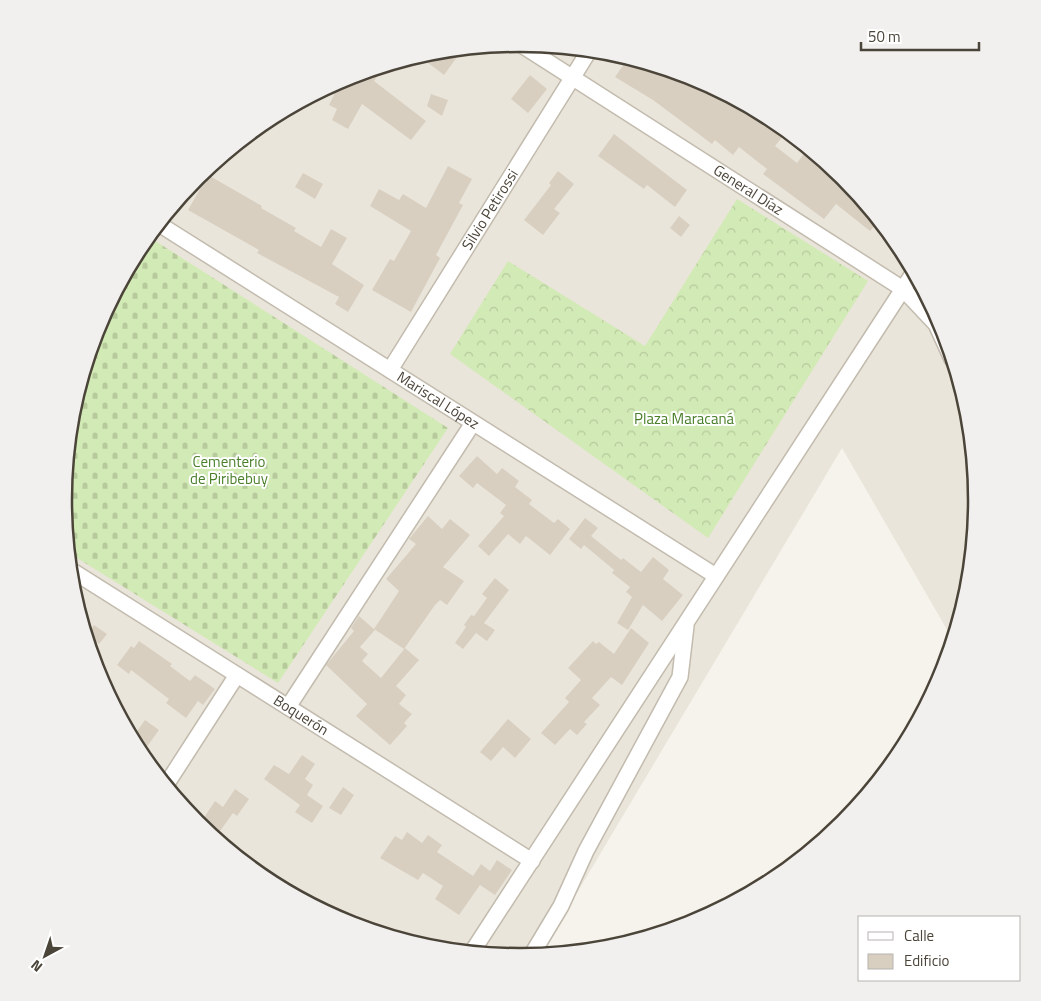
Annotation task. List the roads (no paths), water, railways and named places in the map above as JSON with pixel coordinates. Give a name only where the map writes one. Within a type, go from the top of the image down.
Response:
[{"type":"street","name":"General Díaz","points":[[533,52],[902,289],[928,316]]},
{"type":"street","name":"Silvio Petirossi","points":[[390,370],[585,57]]},
{"type":"street","name":"Mariscal López","points":[[165,227],[716,576]]},
{"type":"street","points":[[476,946],[909,279]]},
{"type":"street","points":[[288,707],[473,423]]},
{"type":"street","name":"Boquerón","points":[[79,575],[532,861]]},
{"type":"street","points":[[536,948],[561,906],[586,851],[680,678],[687,622]]},
{"type":"street","points":[[170,779],[237,675]]},
{"type":"park label","name":"Plaza Maracaná","points":[[684,419]]},
{"type":"park label","name":"Cementerio de Piribebuy","points":[[229,470]]}]
